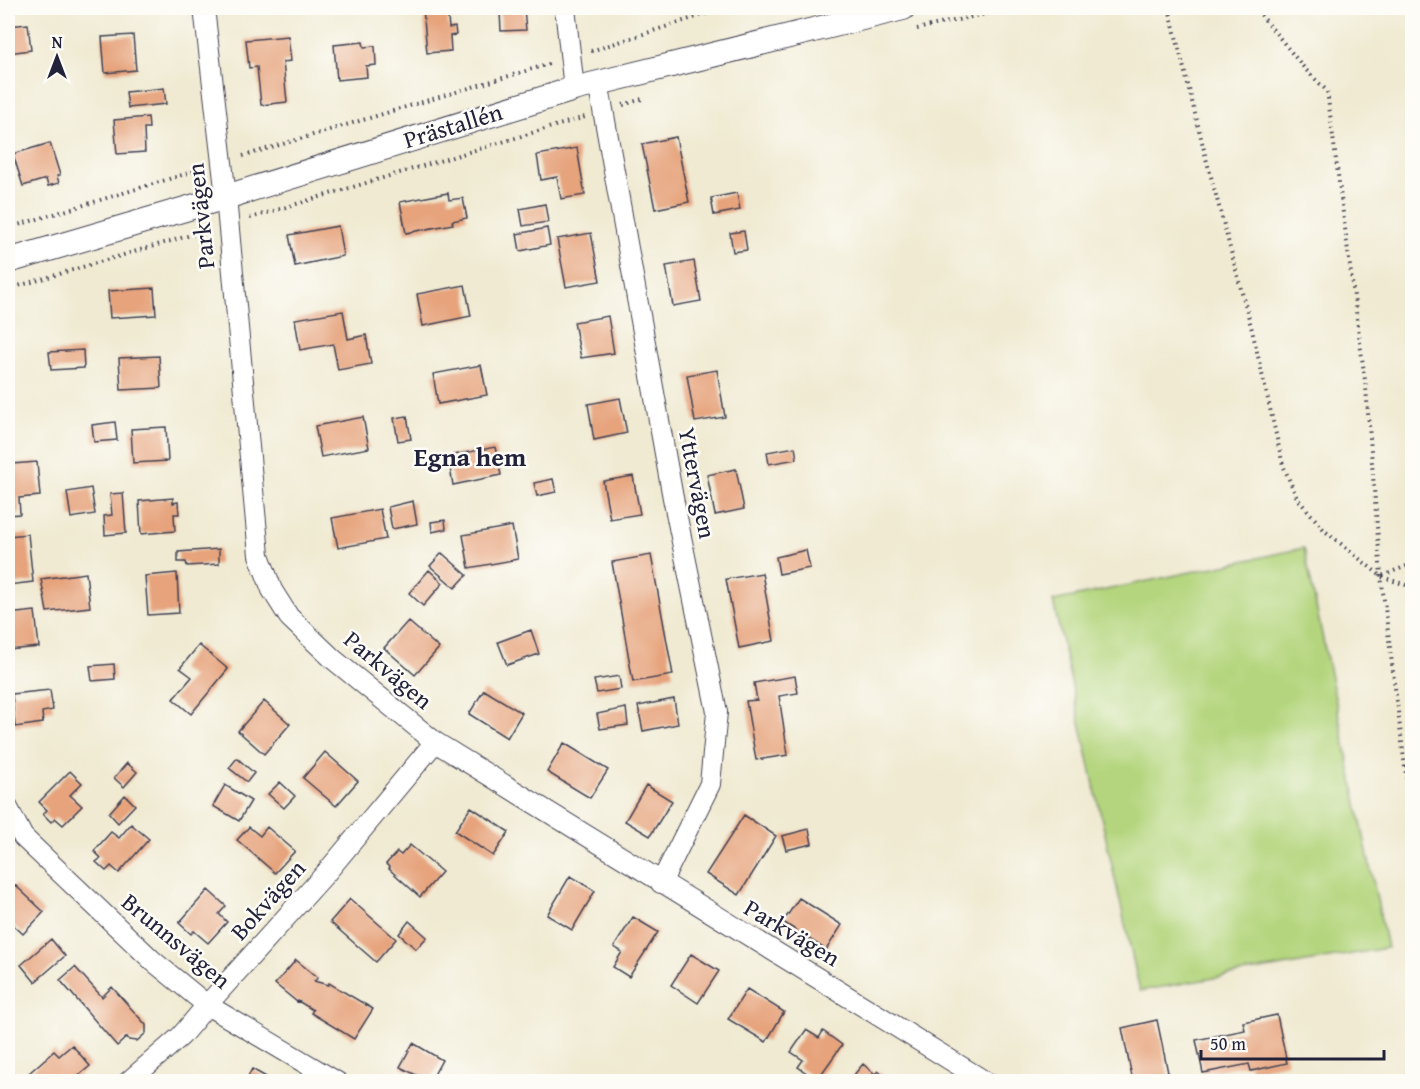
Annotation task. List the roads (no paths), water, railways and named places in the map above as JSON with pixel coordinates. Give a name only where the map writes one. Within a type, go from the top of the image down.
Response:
[{"type":"street","name":"Parkvägen","points":[[204,8],[226,197],[259,555],[272,590],[289,617],[333,659],[435,742],[986,1082]]},
{"type":"street","points":[[565,8],[574,89]]},
{"type":"street","name":"Prästallén","points":[[8,261],[226,197],[598,82],[903,8]]},
{"type":"street","name":"Yttervägen","points":[[598,82],[673,498],[717,712],[710,784],[662,883]]},
{"type":"street","name":"Bokvägen","points":[[128,1082],[181,1036],[326,873],[435,742]]},
{"type":"street","name":"Brunnsvägen","points":[[8,808],[23,837],[153,961],[207,1005],[338,1082]]},
{"type":"district","name":"Egna hem","points":[[470,457]]}]
